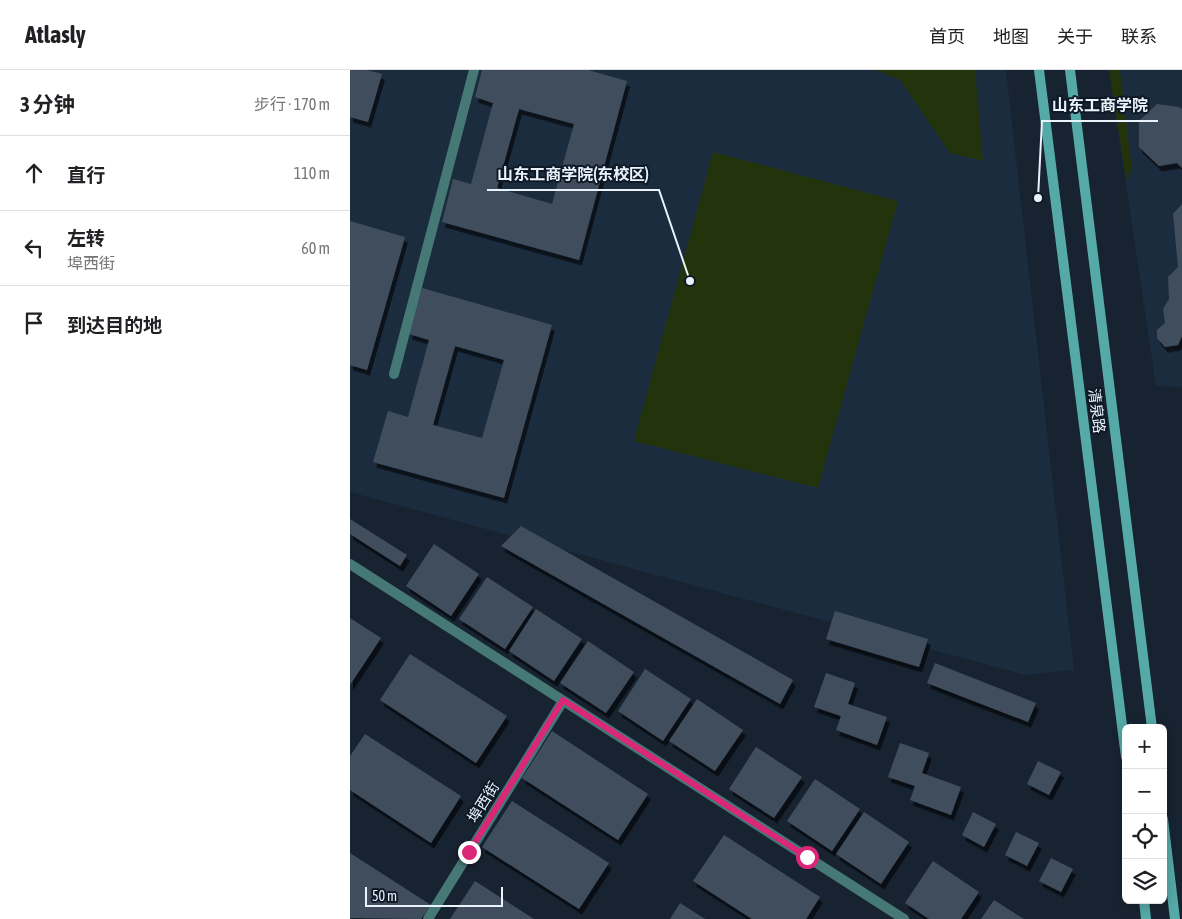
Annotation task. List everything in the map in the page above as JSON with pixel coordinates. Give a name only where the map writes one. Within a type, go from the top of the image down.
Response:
[{"type":"main road","name":"清泉路","points":[[1039,70],[1122,725]]},
{"type":"main road","name":"清泉路","points":[[1070,70],[1152,724]]},
{"type":"main road","points":[[1167,850],[1176,919]]},
{"type":"main road","points":[[1144,904],[1146,919]]},
{"type":"street","points":[[394,374],[474,70]]},
{"type":"street","points":[[350,564],[904,919]]},
{"type":"street","name":"埠西街","points":[[428,919],[563,700]]},
{"type":"shaded area","points":[[350,70],[1006,70],[1074,670],[1025,675],[350,492]]},
{"type":"shaded area","points":[[1109,70],[1182,70],[1182,387],[1156,386]]},
{"type":"green space","points":[[875,70],[975,70],[983,161],[950,153],[900,80]]},
{"type":"green space","points":[[1109,70],[1120,70],[1132,169],[1126,180]]},
{"type":"green space","points":[[713,152],[898,201],[818,488],[634,441]]},
{"type":"building","points":[[350,70],[367,70],[382,74],[368,122],[350,117]]},
{"type":"building","points":[[482,70],[588,70],[627,81],[579,260],[442,222],[453,179],[471,184],[493,103],[475,97]],"holes":[[[519,109],[574,124],[552,204],[497,188]]]},
{"type":"building","points":[[1157,104],[1182,109],[1182,168],[1177,163],[1159,166],[1139,147],[1139,121]]},
{"type":"building","points":[[1182,204],[1182,336],[1178,345],[1165,347],[1157,338],[1157,330],[1165,323],[1163,309],[1169,299],[1168,277],[1178,267],[1173,214]]},
{"type":"building","points":[[350,221],[405,237],[367,370],[350,365]]},
{"type":"building","points":[[422,288],[552,325],[504,498],[373,462],[388,411],[408,417],[429,340],[409,334]],"holes":[[[455,346],[504,360],[482,438],[433,425]]]},
{"type":"building","points":[[350,519],[407,555],[400,566],[350,534]]},
{"type":"building","points":[[521,526],[793,680],[780,704],[501,546]]},
{"type":"building","points":[[434,544],[479,574],[451,616],[406,586]]},
{"type":"building","points":[[487,577],[533,607],[505,649],[459,619]]},
{"type":"building","points":[[536,609],[582,639],[554,681],[509,651]]},
{"type":"building","points":[[835,611],[928,639],[919,667],[826,639]]},
{"type":"building","points":[[350,618],[381,638],[350,685]]},
{"type":"building","points":[[588,641],[634,672],[606,713],[560,683]]},
{"type":"building","points":[[410,654],[507,716],[476,763],[380,700]]},
{"type":"building","points":[[935,663],[1036,703],[1028,722],[927,683]]},
{"type":"building","points":[[645,669],[691,699],[663,741],[618,711]]},
{"type":"building","points":[[826,673],[855,683],[848,704],[887,717],[877,745],[836,730],[841,716],[814,707]]},
{"type":"building","points":[[697,699],[743,730],[715,771],[669,741]]},
{"type":"building","points":[[552,731],[648,794],[618,840],[522,778]]},
{"type":"building","points":[[365,734],[461,796],[431,843],[350,790],[350,756]]},
{"type":"building","points":[[900,743],[929,753],[922,773],[961,787],[951,815],[910,800],[915,786],[888,777]]},
{"type":"building","points":[[756,747],[802,777],[774,818],[729,789]]},
{"type":"building","points":[[1038,761],[1061,772],[1049,795],[1027,784]]},
{"type":"building","points":[[815,779],[860,809],[832,851],[787,821]]},
{"type":"building","points":[[512,801],[609,863],[579,909],[482,847]]},
{"type":"building","points":[[864,812],[909,842],[881,884],[836,854]]},
{"type":"building","points":[[973,812],[996,824],[984,847],[962,835]]},
{"type":"building","points":[[1016,832],[1039,843],[1027,866],[1005,855]]},
{"type":"building","points":[[724,835],[820,897],[806,919],[752,919],[693,881]]},
{"type":"building","points":[[350,853],[431,905],[421,919],[350,918]]},
{"type":"building","points":[[1051,858],[1073,869],[1061,892],[1039,881]]},
{"type":"building","points":[[933,861],[979,892],[961,919],[929,919],[905,903]]},
{"type":"building","points":[[475,881],[534,919],[450,919]]},
{"type":"building","points":[[994,900],[1024,919],[981,919]]},
{"type":"building","points":[[680,903],[705,919],[670,919]]},
{"type":"place","name":"山东工商学院","points":[[1038,198]]},
{"type":"place","name":"山东工商学院(东校区)","points":[[690,281]]},
{"type":"route","points":[[469,852],[563,700],[807,857]]}]
